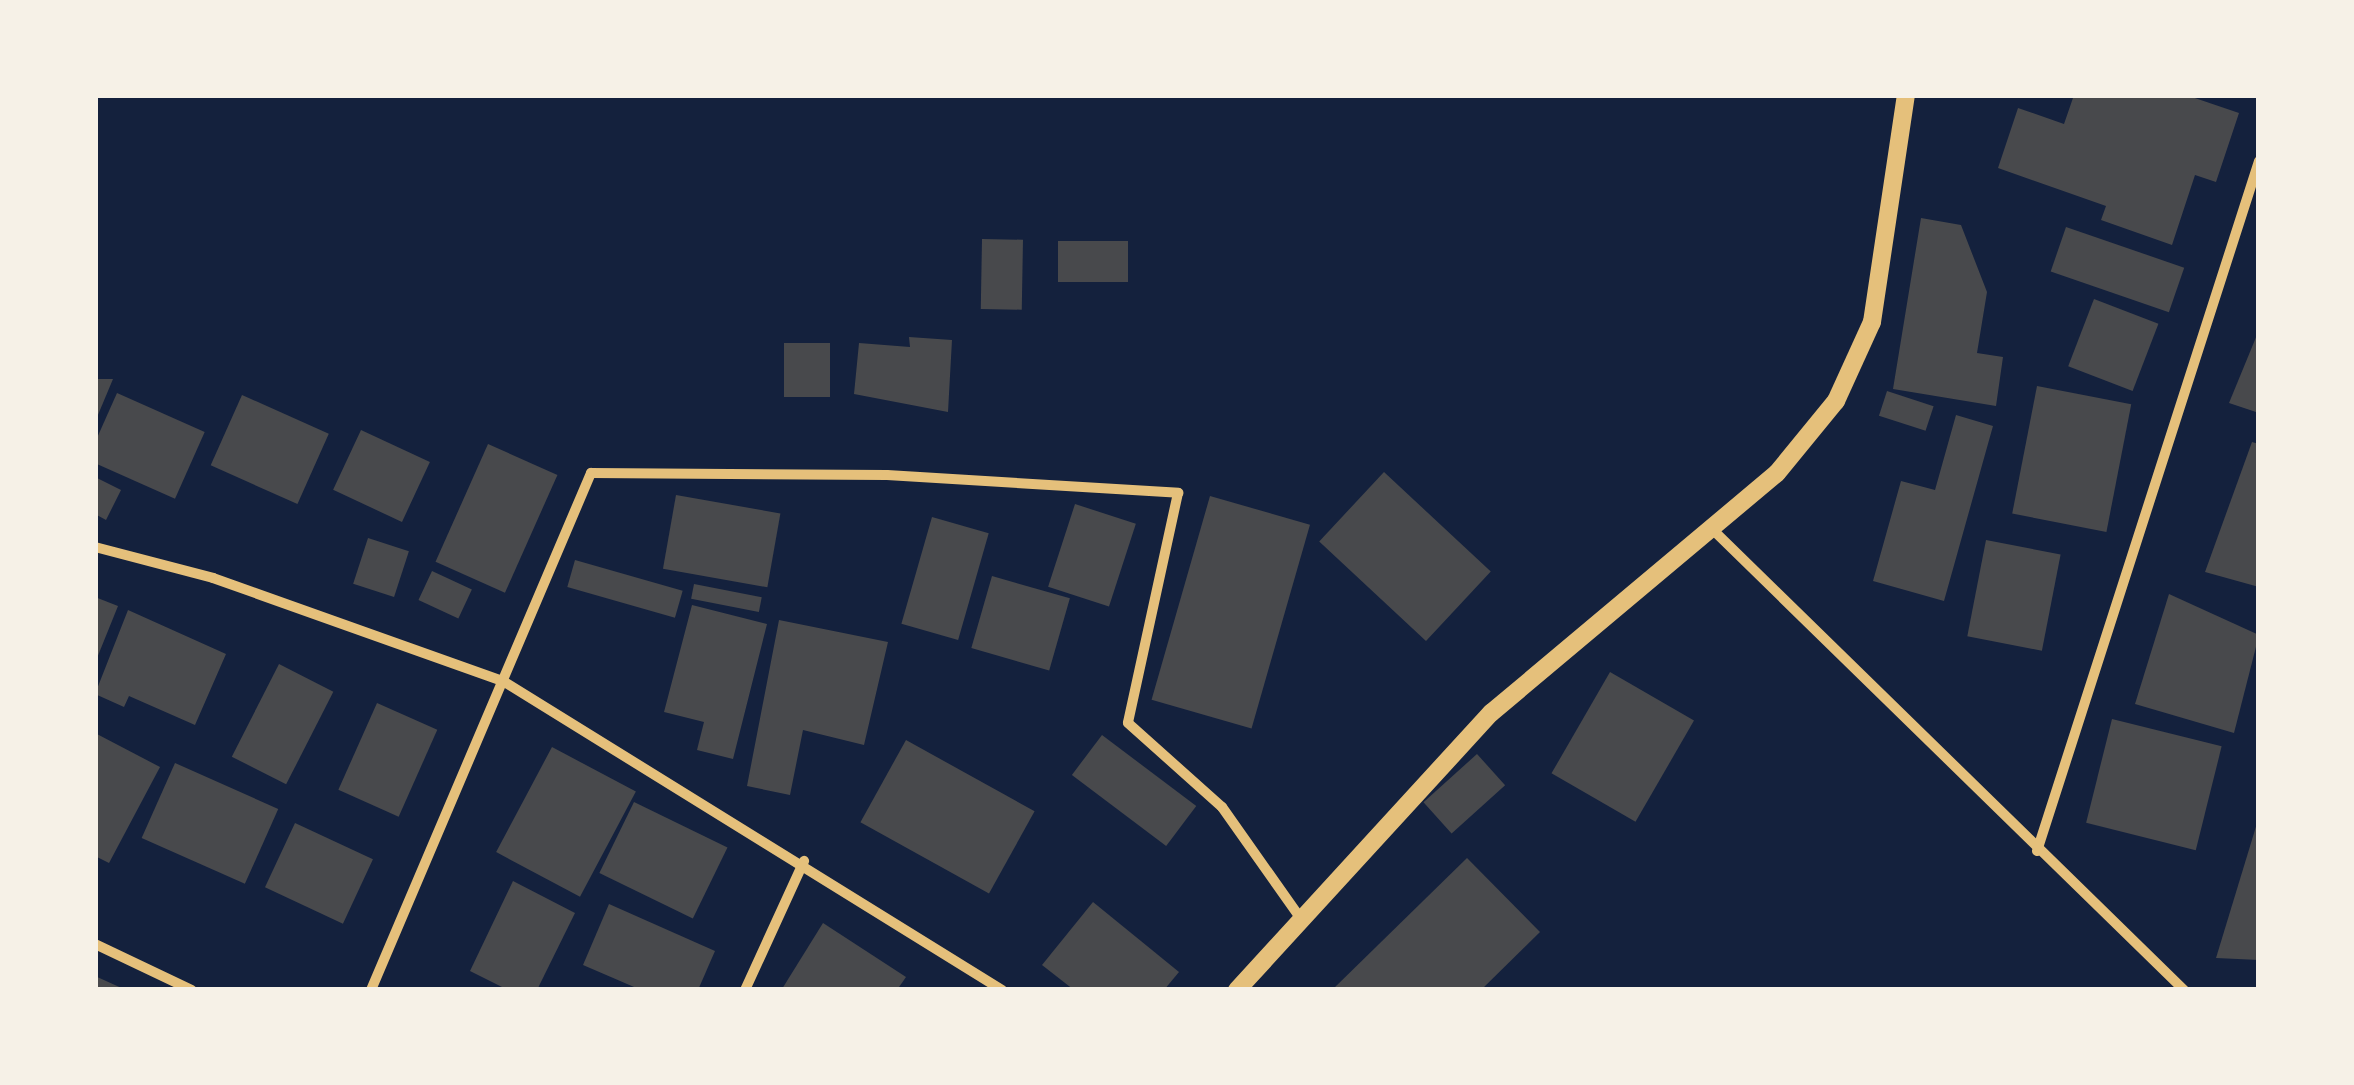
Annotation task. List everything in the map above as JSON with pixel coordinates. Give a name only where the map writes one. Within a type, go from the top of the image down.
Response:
[{"type":"street","points":[[1237,990],[1300,916],[1491,713],[1777,473],[1836,402],[1872,322],[1906,95]]},
{"type":"street","points":[[2037,851],[2259,161]]},
{"type":"street","points":[[371,990],[591,474],[887,476],[1178,493],[1128,723],[1222,807],[1300,916]]},
{"type":"street","points":[[1710,527],[2037,851],[2184,990]]},
{"type":"street","points":[[95,547],[212,578],[503,681],[804,861],[1002,990]]},
{"type":"street","points":[[745,990],[804,861]]},
{"type":"street","points":[[95,944],[192,990]]},
{"type":"building","points":[[2074,95],[2186,95],[2239,113],[2216,182],[2195,175],[2172,245],[2101,220],[2106,206],[1998,168],[2018,108],[2064,124]]},
{"type":"building","points":[[1921,218],[1961,225],[1987,292],[1977,353],[2003,357],[1996,406],[1893,389]]},
{"type":"building","points":[[2066,227],[2184,268],[2169,312],[2051,271]]},
{"type":"building","points":[[982,239],[1023,240],[1022,310],[981,309]]},
{"type":"building","points":[[1058,241],[1128,241],[1128,282],[1058,282]]},
{"type":"building","points":[[2094,299],[2158,324],[2133,391],[2068,366]]},
{"type":"building","points":[[2259,330],[2259,413],[2229,403]]},
{"type":"building","points":[[909,337],[952,340],[948,412],[854,394],[859,343],[910,347]]},
{"type":"building","points":[[784,343],[830,343],[830,397],[784,397]]},
{"type":"building","points":[[95,379],[113,379],[95,422]]},
{"type":"building","points":[[2037,386],[2131,404],[2106,532],[2012,514]]},
{"type":"building","points":[[1887,391],[1934,406],[1926,431],[1879,416]]},
{"type":"building","points":[[117,393],[205,432],[175,499],[95,463],[95,442]]},
{"type":"building","points":[[242,395],[329,434],[297,504],[211,465]]},
{"type":"building","points":[[1956,415],[1993,426],[1944,601],[1873,581],[1901,481],[1935,490]]},
{"type":"building","points":[[361,430],[430,462],[402,522],[333,490]]},
{"type":"building","points":[[2252,442],[2259,444],[2259,587],[2205,572]]},
{"type":"building","points":[[488,444],[557,475],[505,593],[436,562]]},
{"type":"building","points":[[1384,472],[1491,572],[1426,641],[1319,541]]},
{"type":"building","points":[[95,477],[121,490],[106,520],[95,514]]},
{"type":"building","points":[[676,495],[780,513],[767,587],[663,569]]},
{"type":"building","points":[[1210,496],[1310,525],[1252,728],[1152,700]]},
{"type":"building","points":[[1075,504],[1136,524],[1109,607],[1048,587]]},
{"type":"building","points":[[932,517],[989,533],[958,640],[901,624]]},
{"type":"building","points":[[368,538],[409,551],[394,597],[353,584]]},
{"type":"building","points":[[1986,540],[2061,555],[2042,651],[1967,636]]},
{"type":"building","points":[[575,560],[683,591],[675,618],[567,587]]},
{"type":"building","points":[[432,571],[472,590],[458,619],[418,600]]},
{"type":"building","points":[[992,576],[1070,598],[1049,670],[971,648]]},
{"type":"building","points":[[694,584],[762,597],[759,612],[691,599]]},
{"type":"building","points":[[2169,594],[2259,635],[2234,733],[2135,704]]},
{"type":"building","points":[[95,597],[118,606],[95,663]]},
{"type":"building","points":[[692,605],[767,624],[733,759],[697,750],[704,722],[664,712]]},
{"type":"building","points":[[128,610],[226,654],[195,725],[129,696],[124,707],[95,694]]},
{"type":"building","points":[[779,620],[888,642],[864,745],[803,730],[790,795],[747,786]]},
{"type":"building","points":[[279,664],[333,692],[286,784],[232,757]]},
{"type":"building","points":[[1610,672],[1694,721],[1636,822],[1552,773]]},
{"type":"building","points":[[377,703],[437,730],[399,817],[338,790]]},
{"type":"building","points":[[2112,719],[2222,746],[2196,850],[2086,823]]},
{"type":"building","points":[[95,733],[160,767],[109,863],[95,856]]},
{"type":"building","points":[[1102,735],[1196,806],[1166,846],[1072,775]]},
{"type":"building","points":[[906,740],[1035,811],[989,893],[860,822]]},
{"type":"building","points":[[552,747],[636,792],[580,897],[496,852]]},
{"type":"building","points":[[1477,754],[1505,785],[1452,833],[1423,802]]},
{"type":"building","points":[[175,763],[278,809],[245,884],[142,838]]},
{"type":"building","points":[[634,802],[727,848],[693,919],[599,873]]},
{"type":"building","points":[[2258,820],[2259,960],[2216,958]]},
{"type":"building","points":[[295,823],[373,859],[343,924],[265,887]]},
{"type":"building","points":[[1467,858],[1540,932],[1481,990],[1332,990]]},
{"type":"building","points":[[513,881],[575,913],[537,990],[508,990],[470,971]]},
{"type":"building","points":[[1093,902],[1179,972],[1164,990],[1074,990],[1042,965]]},
{"type":"building","points":[[609,904],[715,951],[698,990],[641,990],[583,965]]},
{"type":"building","points":[[823,923],[906,977],[897,990],[782,989]]},
{"type":"building","points":[[95,976],[126,990],[95,990]]}]
